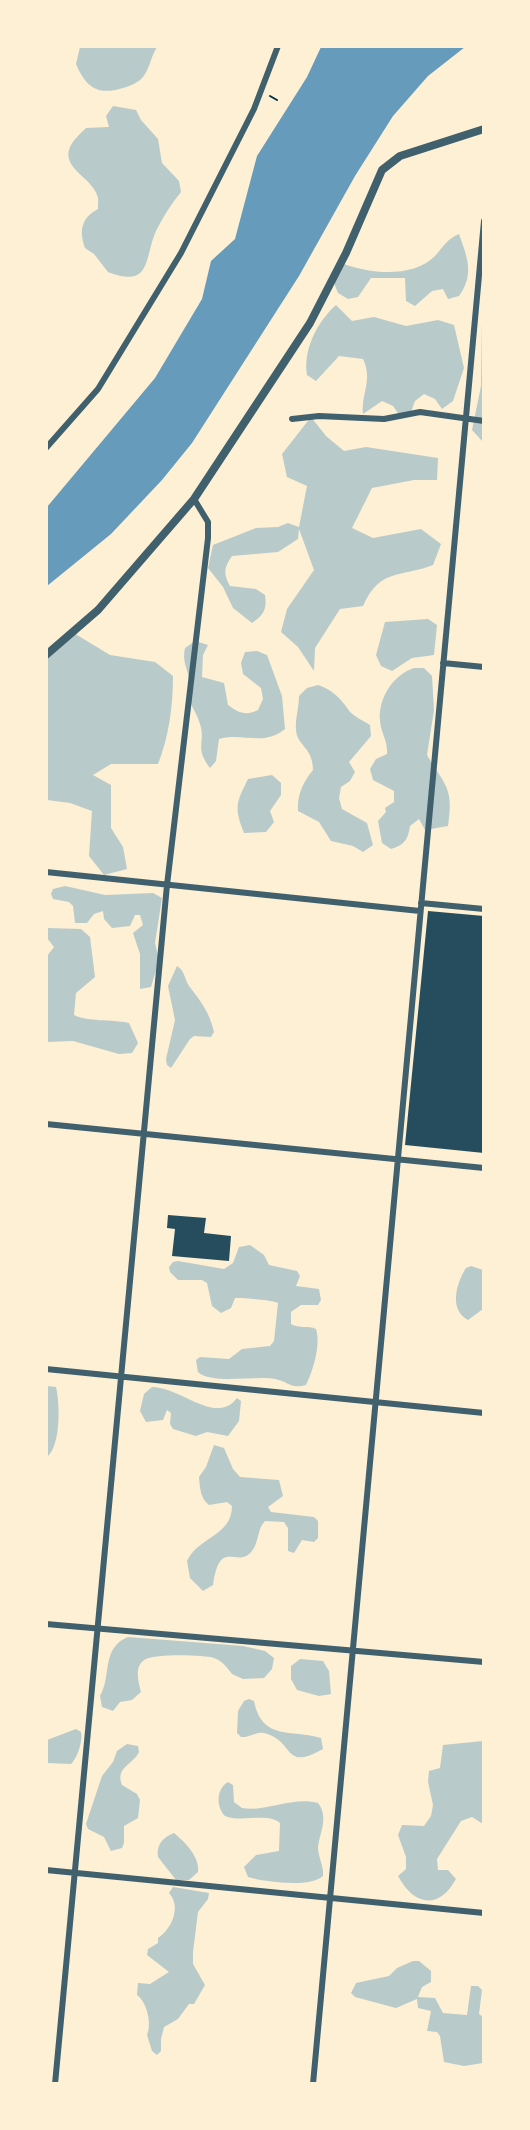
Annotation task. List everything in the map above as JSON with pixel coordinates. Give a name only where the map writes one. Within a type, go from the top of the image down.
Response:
[{"type":"street","points":[[46,448],[98,389],[180,253],[254,109],[278,46]]},
{"type":"street","points":[[46,655],[98,610],[194,499],[310,323],[346,253],[382,170],[400,156],[483,129]]},
{"type":"street","points":[[313,2084],[483,221]]},
{"type":"street","points":[[292,419],[320,416],[384,419],[420,412],[483,421]]},
{"type":"street","points":[[55,2084],[167,885],[208,538],[208,522],[194,499]]},
{"type":"street","points":[[443,663],[483,667]]},
{"type":"street","points":[[46,872],[420,911]]},
{"type":"street","points":[[421,903],[483,909]]},
{"type":"street","points":[[46,1124],[483,1168]]},
{"type":"street","points":[[46,1370],[483,1413]]},
{"type":"street","points":[[46,1624],[483,1662]]},
{"type":"street","points":[[46,1870],[483,1914]]},
{"type":"shaded area","points":[[80,46],[157,47],[141,79],[126,87],[106,91],[94,88],[84,79],[76,64]]},
{"type":"shaded area","points":[[113,106],[136,110],[141,120],[158,139],[162,163],[179,181],[181,192],[156,231],[144,268],[132,277],[108,272],[94,254],[85,248],[82,236],[83,226],[88,216],[98,209],[98,198],[94,189],[73,167],[68,154],[73,142],[86,128],[109,127],[106,116]]},
{"type":"shaded area","points":[[459,234],[467,258],[468,273],[459,296],[448,299],[443,289],[432,291],[415,306],[406,301],[405,278],[371,278],[358,297],[348,299],[338,293],[334,283],[344,264],[379,272],[404,271],[426,263]]},
{"type":"shaded area","points":[[483,257],[483,442],[472,430],[481,386]]},
{"type":"shaded area","points":[[336,305],[352,321],[374,317],[406,326],[438,320],[454,325],[464,368],[453,401],[442,409],[435,399],[424,394],[415,401],[411,412],[400,416],[393,406],[382,401],[363,414],[367,374],[363,359],[339,356],[316,381],[307,375],[309,346],[317,328]]},
{"type":"shaded area","points":[[311,417],[326,436],[344,451],[366,447],[438,458],[437,480],[414,480],[372,488],[352,528],[373,538],[421,529],[441,544],[433,565],[392,576],[376,585],[363,606],[340,609],[315,648],[314,671],[298,647],[281,632],[287,609],[314,570],[299,529],[298,539],[278,552],[232,556],[227,564],[225,574],[230,586],[256,589],[265,595],[264,611],[252,623],[233,608],[223,587],[208,568],[213,545],[256,528],[278,527],[288,523],[299,527],[307,486],[287,477],[282,454]]},
{"type":"shaded area","points":[[428,619],[437,625],[434,655],[412,658],[392,671],[381,666],[376,655],[385,622]]},
{"type":"shaded area","points":[[72,632],[110,655],[155,662],[173,676],[170,721],[158,764],[111,764],[93,775],[111,785],[111,828],[123,847],[127,869],[104,875],[89,856],[92,811],[70,803],[47,800],[46,655]]},
{"type":"shaded area","points":[[195,641],[208,645],[203,655],[202,677],[224,683],[228,705],[232,708],[242,713],[253,712],[258,710],[263,699],[261,688],[243,674],[241,663],[245,652],[257,651],[267,655],[282,696],[285,729],[269,737],[219,739],[216,761],[210,768],[201,750],[200,724],[187,693],[189,681],[184,653],[185,648]]},
{"type":"shaded area","points":[[424,668],[432,676],[434,710],[427,755],[449,795],[450,813],[448,826],[425,830],[419,819],[410,826],[405,841],[391,849],[382,843],[378,821],[386,812],[385,808],[394,802],[394,791],[373,780],[370,769],[376,759],[387,754],[380,721],[384,696],[393,682],[406,671]]},
{"type":"shaded area","points":[[318,685],[332,692],[352,714],[370,725],[371,736],[349,762],[355,772],[350,781],[341,787],[339,798],[342,809],[367,823],[373,845],[363,852],[353,846],[331,841],[319,822],[298,811],[301,789],[313,770],[308,751],[299,740],[296,730],[299,696],[307,688]]},
{"type":"shaded area","points":[[272,775],[281,783],[281,795],[270,811],[274,822],[266,832],[244,833],[238,805],[244,787],[248,779]]},
{"type":"shaded area","points":[[65,886],[105,895],[153,893],[162,898],[155,943],[159,960],[151,987],[140,989],[140,954],[133,933],[143,925],[140,915],[135,915],[130,926],[112,928],[104,919],[103,911],[94,914],[87,923],[75,923],[73,906],[69,902],[53,899],[51,894],[53,889]]},
{"type":"shaded area","points":[[47,928],[81,929],[90,937],[95,977],[76,993],[74,1015],[86,1019],[129,1023],[138,1043],[132,1053],[119,1054],[73,1041],[47,1042],[47,956],[54,947],[47,938]]},
{"type":"shaded area","points":[[177,966],[182,970],[189,986],[204,1007],[214,1032],[211,1037],[194,1036],[190,1039],[171,1068],[167,1065],[166,1059],[175,1020],[168,986]]},
{"type":"shaded area","points":[[250,1245],[264,1255],[269,1265],[297,1271],[300,1276],[296,1286],[319,1289],[321,1300],[318,1305],[301,1305],[291,1312],[291,1324],[316,1329],[317,1350],[306,1385],[293,1386],[280,1380],[267,1378],[213,1378],[198,1372],[196,1360],[200,1357],[229,1359],[242,1349],[270,1346],[274,1341],[278,1303],[235,1298],[231,1308],[221,1313],[212,1306],[207,1283],[202,1280],[178,1280],[170,1272],[169,1267],[173,1262],[178,1261],[224,1269],[233,1263],[239,1247]]},
{"type":"shaded area","points":[[471,1266],[483,1270],[483,1309],[468,1320],[458,1309],[456,1295],[466,1268]]},
{"type":"shaded area","points":[[47,1386],[56,1387],[59,1413],[55,1444],[47,1457]]},
{"type":"shaded area","points":[[152,1387],[175,1393],[209,1407],[229,1406],[237,1398],[241,1401],[239,1421],[228,1436],[207,1432],[196,1436],[173,1429],[170,1424],[171,1413],[167,1410],[163,1420],[146,1422],[140,1411],[144,1394]]},
{"type":"shaded area","points":[[214,1445],[224,1448],[233,1469],[240,1477],[279,1480],[283,1496],[268,1507],[271,1512],[314,1517],[318,1521],[318,1538],[314,1542],[302,1540],[294,1553],[288,1551],[288,1528],[284,1522],[265,1521],[252,1551],[246,1556],[224,1558],[216,1570],[213,1585],[203,1591],[190,1578],[187,1561],[199,1546],[227,1524],[232,1506],[227,1502],[209,1505],[201,1493],[199,1477],[206,1467]]},
{"type":"shaded area","points":[[128,1637],[243,1646],[265,1651],[274,1658],[272,1669],[264,1678],[243,1679],[232,1674],[224,1664],[214,1658],[177,1655],[148,1658],[140,1664],[139,1668],[141,1692],[132,1700],[120,1702],[113,1711],[102,1707],[100,1696],[104,1688],[110,1655],[120,1642]]},
{"type":"shaded area","points":[[300,1659],[323,1661],[329,1671],[331,1694],[319,1696],[297,1690],[291,1679],[291,1666]]},
{"type":"shaded area","points":[[249,1699],[254,1701],[258,1714],[271,1728],[321,1738],[323,1749],[301,1757],[290,1753],[281,1742],[264,1733],[241,1737],[237,1733],[238,1711],[244,1701]]},
{"type":"shaded area","points":[[76,1729],[81,1732],[81,1739],[74,1761],[71,1764],[47,1763],[47,1740]]},
{"type":"shaded area","points":[[483,1741],[483,1824],[472,1817],[461,1821],[437,1859],[438,1870],[448,1870],[456,1879],[442,1896],[434,1900],[419,1898],[404,1886],[398,1876],[406,1869],[406,1857],[398,1835],[402,1825],[424,1826],[431,1816],[433,1805],[428,1782],[429,1771],[440,1768],[443,1745]]},
{"type":"shaded area","points":[[127,1744],[138,1746],[139,1752],[123,1770],[120,1779],[122,1785],[137,1794],[140,1800],[138,1818],[124,1826],[122,1848],[111,1851],[104,1837],[88,1829],[86,1824],[102,1776],[113,1762],[117,1751]]},
{"type":"shaded area","points":[[228,1782],[233,1785],[234,1802],[242,1808],[261,1808],[299,1801],[318,1803],[323,1814],[318,1847],[323,1876],[317,1880],[298,1883],[265,1881],[248,1877],[244,1867],[256,1855],[279,1851],[280,1823],[268,1818],[239,1819],[225,1816],[220,1808],[219,1793]]},
{"type":"shaded area","points":[[174,1833],[187,1845],[197,1861],[198,1872],[189,1880],[176,1880],[158,1857],[161,1842]]},
{"type":"shaded area","points":[[173,1887],[209,1893],[208,1899],[198,1912],[193,1952],[193,1964],[205,1985],[194,2004],[189,2004],[178,2019],[164,2027],[161,2051],[157,2055],[152,2051],[147,2035],[149,2019],[141,1998],[137,1995],[138,1983],[150,1984],[169,1972],[147,1955],[148,1949],[158,1943],[158,1938],[171,1924],[175,1905],[169,1893]]},
{"type":"shaded area","points":[[413,1961],[419,1961],[431,1971],[431,1982],[422,1987],[418,1997],[435,1998],[443,2013],[467,2015],[471,1986],[478,1986],[482,1990],[479,2014],[483,2017],[483,2063],[464,2066],[444,2062],[440,2036],[437,2032],[427,2031],[431,2011],[418,2008],[417,1999],[396,2008],[355,1997],[351,1993],[356,1983],[389,1976],[397,1968]]},
{"type":"water","points":[[321,47],[465,47],[428,76],[393,116],[355,176],[299,276],[192,443],[162,480],[111,534],[47,586],[47,507],[155,378],[202,299],[211,261],[235,239],[257,156],[307,77]]},
{"type":"building","points":[[428,911],[484,916],[484,1153],[405,1145]]},
{"type":"building","points":[[168,1215],[206,1218],[204,1233],[231,1236],[229,1261],[172,1256],[175,1229],[167,1228]]}]
